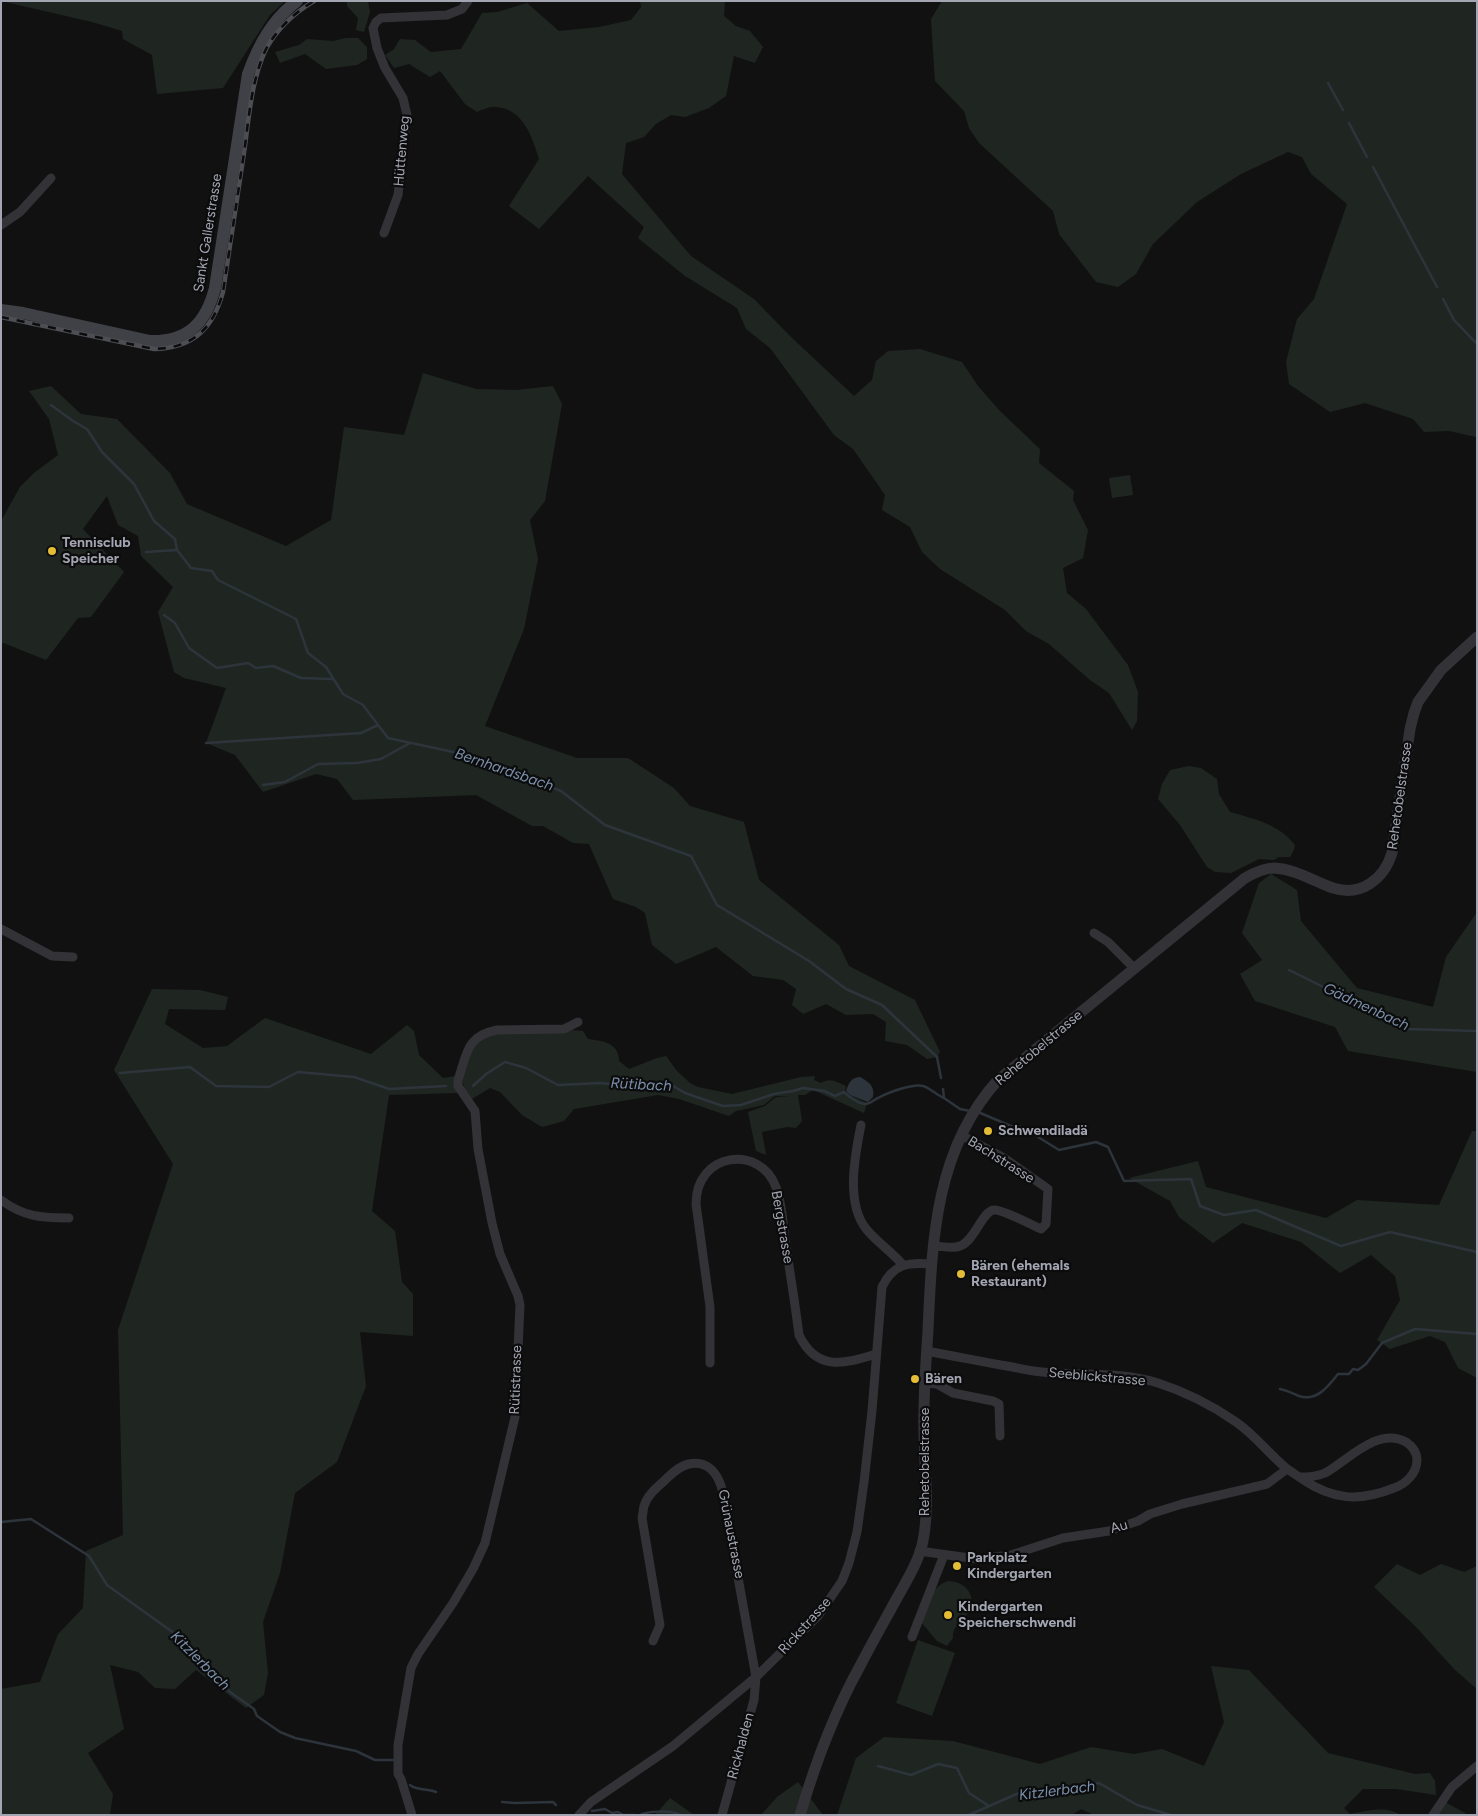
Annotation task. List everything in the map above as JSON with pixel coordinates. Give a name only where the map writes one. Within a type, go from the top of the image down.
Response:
[{"type":"main road","name":"Sankt Gallerstrasse","points":[[1,310],[150,341],[165,341],[178,337],[192,330],[201,322],[207,312],[215,288],[248,74],[266,33],[276,20],[297,1]]},
{"type":"street","name":"Hüttenweg","points":[[384,233],[398,195],[408,114],[403,98],[380,58],[373,32],[374,25],[381,18],[452,14],[462,9],[468,1]]},
{"type":"street","points":[[1,225],[20,212],[51,178]]},
{"type":"street","name":"Rehetobelstrasse","points":[[800,1815],[834,1719],[858,1669],[914,1567],[920,1551],[926,1502],[925,1382],[935,1221],[953,1155],[974,1111],[998,1080],[1245,878],[1259,871],[1272,868],[1283,869],[1344,890],[1360,888],[1377,880],[1387,866],[1392,853],[1410,729],[1418,702],[1441,670],[1477,637]]},
{"type":"street","points":[[1,929],[52,956],[73,956]]},
{"type":"street","points":[[1094,933],[1108,942],[1134,968]]},
{"type":"street","name":"Rütistrasse","points":[[412,1815],[398,1774],[398,1745],[411,1668],[480,1557],[485,1544],[516,1408],[520,1305],[500,1254],[492,1223],[478,1149],[475,1111],[458,1086],[458,1080],[469,1048],[476,1037],[486,1032],[497,1030],[564,1029],[578,1022]]},
{"type":"street","points":[[861,1125],[854,1159],[856,1210],[866,1229],[882,1246],[895,1255],[903,1265],[914,1263],[931,1264]]},
{"type":"street","name":"Bachstrasse","points":[[933,1246],[959,1247],[967,1243],[988,1212],[994,1210],[1002,1211],[1041,1229],[1046,1224],[1048,1190],[1004,1158],[962,1135]]},
{"type":"street","name":"Bergstrasse","points":[[710,1363],[710,1307],[696,1194],[704,1174],[716,1164],[725,1160],[747,1161],[758,1165],[770,1176],[775,1185],[781,1210],[799,1335],[805,1347],[813,1354],[840,1364],[876,1354]]},
{"type":"street","points":[[1,1200],[22,1212],[41,1218],[69,1218]]},
{"type":"street","name":"Rickstrasse","points":[[579,1815],[591,1802],[673,1746],[756,1677],[818,1616],[842,1581],[849,1564],[857,1532],[864,1482],[882,1287],[890,1274],[903,1265]]},
{"type":"street","name":"Seeblickstrasse","points":[[927,1351],[1042,1372],[1130,1377],[1155,1382],[1181,1391],[1236,1422],[1287,1469],[1299,1477],[1316,1488],[1346,1498],[1380,1494],[1404,1483],[1411,1477],[1416,1468],[1416,1456],[1413,1448],[1402,1440],[1386,1438],[1360,1450],[1325,1473],[1313,1477],[1299,1477]]},
{"type":"street","points":[[925,1382],[933,1383],[953,1393],[993,1401],[999,1404],[1000,1436]]},
{"type":"street","name":"Grünaustrasse","points":[[653,1641],[660,1625],[642,1518],[644,1507],[654,1490],[677,1469],[689,1464],[701,1464],[712,1469],[719,1477],[756,1677]]},
{"type":"street","name":"Au","points":[[920,1551],[977,1559],[1011,1555],[1063,1538],[1109,1531],[1138,1521],[1146,1515],[1182,1504],[1267,1484],[1287,1469]]},
{"type":"street","points":[[912,1637],[944,1555]]},
{"type":"street","name":"Rickhalden","points":[[722,1815],[754,1700],[756,1677]]},
{"type":"street","points":[[1432,1815],[1452,1787],[1477,1766]]},
{"type":"shaded area","points":[[1,1],[285,1],[270,15],[223,88],[157,94],[152,55],[123,39],[122,31],[92,22]]},
{"type":"shaded area","points":[[347,1],[368,1],[370,12],[364,32],[356,30],[358,18],[347,6]]},
{"type":"shaded area","points":[[640,1],[725,1],[724,16],[736,26],[750,31],[763,47],[755,63],[734,56],[726,96],[709,108],[685,117],[671,115],[656,124],[644,137],[626,143],[622,174],[691,256],[754,299],[854,396],[872,380],[876,361],[888,351],[920,349],[962,362],[978,386],[1000,411],[1040,449],[1039,463],[1074,491],[1073,500],[1088,530],[1083,558],[1063,568],[1067,593],[1086,609],[1128,665],[1138,692],[1137,721],[1132,730],[1109,693],[1090,680],[1049,644],[1026,631],[1005,610],[940,569],[922,552],[910,527],[882,510],[885,495],[853,449],[834,435],[770,348],[746,329],[737,308],[685,276],[638,238],[644,227],[588,176],[539,229],[509,206],[539,159],[533,141],[520,118],[505,109],[496,107],[477,112],[465,104],[440,71],[430,77],[409,64],[394,68],[385,55],[394,49],[400,39],[415,40],[431,52],[461,49],[482,13],[497,12],[527,3],[559,31],[599,27],[631,20],[641,7]]},
{"type":"shaded area","points":[[942,1],[1477,1],[1477,439],[1476,437],[1449,431],[1424,432],[1413,419],[1365,403],[1330,412],[1289,384],[1286,362],[1297,319],[1314,299],[1347,204],[1311,174],[1302,157],[1288,152],[1241,174],[1197,202],[1153,244],[1136,274],[1118,287],[1096,282],[1059,234],[1053,211],[979,143],[969,128],[964,111],[935,81],[931,19]]},
{"type":"shaded area","points":[[358,38],[367,47],[367,59],[357,65],[326,69],[305,54],[280,63],[275,52],[299,45],[307,39],[333,41]]},
{"type":"shaded area","points":[[423,373],[476,389],[516,390],[553,386],[562,404],[545,501],[530,520],[538,559],[524,629],[485,726],[577,758],[628,758],[674,788],[690,806],[744,822],[759,880],[839,945],[849,966],[915,1000],[940,1052],[937,1057],[927,1059],[907,1045],[885,1041],[886,1022],[873,1014],[846,1015],[826,1004],[803,1014],[792,1005],[796,989],[783,980],[753,976],[716,947],[676,964],[652,945],[645,913],[636,907],[613,899],[589,844],[573,843],[543,826],[532,826],[476,795],[353,800],[337,779],[316,774],[263,792],[235,755],[206,743],[226,688],[184,678],[174,672],[158,612],[173,587],[141,556],[138,536],[118,525],[107,496],[83,529],[124,572],[91,617],[78,618],[46,660],[1,642],[1,521],[20,487],[34,473],[58,455],[49,419],[29,391],[51,386],[81,414],[117,419],[170,473],[187,504],[286,546],[331,520],[344,427],[404,435]]},
{"type":"shaded area","points":[[1130,475],[1133,495],[1112,498],[1109,478]]},
{"type":"shaded area","points":[[1189,766],[1201,768],[1217,779],[1219,794],[1230,812],[1266,823],[1289,838],[1295,845],[1290,857],[1279,857],[1274,860],[1259,859],[1231,873],[1215,872],[1207,867],[1180,825],[1158,799],[1162,784],[1170,770]]},
{"type":"shaded area","points":[[1271,874],[1297,890],[1301,921],[1357,988],[1433,1007],[1446,957],[1477,912],[1477,1072],[1348,1051],[1335,1027],[1255,1001],[1240,974],[1262,960],[1242,933],[1259,883]]},
{"type":"shaded area","points":[[152,989],[200,990],[228,997],[225,1010],[169,1009],[165,1024],[203,1048],[227,1046],[265,1018],[371,1054],[407,1025],[414,1031],[419,1055],[443,1078],[455,1076],[458,1093],[389,1095],[372,1211],[395,1231],[402,1282],[413,1294],[413,1336],[360,1332],[366,1386],[337,1462],[295,1493],[280,1573],[263,1622],[268,1673],[264,1695],[246,1708],[196,1670],[175,1689],[155,1688],[138,1672],[110,1665],[124,1729],[88,1753],[113,1794],[110,1815],[1,1815],[1,1689],[40,1682],[58,1634],[83,1608],[86,1551],[123,1535],[118,1330],[173,1164],[114,1070]]},
{"type":"shaded area","points":[[583,1031],[588,1039],[613,1046],[619,1061],[629,1069],[666,1056],[677,1071],[690,1083],[698,1087],[732,1094],[801,1077],[815,1076],[814,1080],[821,1083],[830,1080],[846,1086],[845,1091],[867,1103],[864,1113],[813,1090],[805,1095],[798,1095],[802,1121],[796,1128],[787,1127],[762,1132],[766,1155],[756,1151],[748,1112],[765,1106],[776,1097],[790,1096],[775,1096],[764,1105],[736,1111],[729,1116],[679,1099],[658,1095],[574,1109],[564,1121],[542,1127],[522,1115],[500,1092],[490,1088],[472,1099],[465,1089],[463,1078],[470,1053],[476,1043],[484,1037],[495,1034]]},
{"type":"shaded area","points":[[860,1077],[869,1083],[873,1090],[873,1097],[868,1102],[850,1095],[846,1091],[854,1078]]},
{"type":"shaded area","points":[[1472,1131],[1477,1131],[1477,1378],[1458,1368],[1445,1342],[1430,1336],[1390,1349],[1377,1340],[1400,1300],[1395,1276],[1371,1255],[1340,1273],[1301,1242],[1242,1223],[1213,1243],[1179,1217],[1170,1201],[1129,1178],[1198,1161],[1206,1187],[1326,1218],[1357,1200],[1439,1205]]},
{"type":"shaded area","points":[[1397,1564],[1420,1575],[1441,1564],[1464,1572],[1477,1566],[1477,1689],[1454,1669],[1416,1627],[1374,1587]]},
{"type":"shaded area","points":[[948,1581],[960,1583],[968,1590],[971,1605],[969,1611],[954,1630],[953,1638],[947,1646],[937,1641],[921,1622],[933,1592]]},
{"type":"shaded area","points":[[918,1640],[955,1653],[932,1716],[896,1703]]},
{"type":"shaded area","points":[[1211,1666],[1249,1670],[1328,1753],[1415,1774],[1430,1773],[1435,1781],[1436,1795],[1396,1789],[1363,1789],[1344,1808],[1350,1814],[1383,1809],[1400,1815],[1094,1815],[1081,1809],[1072,1815],[837,1815],[856,1758],[884,1737],[953,1741],[1040,1764],[1091,1747],[1134,1754],[1162,1749],[1204,1766],[1224,1722]]},
{"type":"shaded area","points":[[798,1782],[823,1815],[761,1815],[777,1797]]},
{"type":"shaded area","points":[[670,1798],[694,1815],[655,1815]]},
{"type":"shaded area","points":[[1445,1802],[1465,1813],[1465,1815],[1436,1815]]},
{"type":"waterway","points":[[1328,83],[1343,110]]},
{"type":"waterway","points":[[1349,123],[1367,157]]},
{"type":"waterway","points":[[1373,167],[1437,287]]},
{"type":"waterway","points":[[1443,299],[1454,320],[1477,344]]},
{"type":"waterway","name":"Bernhardsbach","points":[[51,405],[87,429],[102,452],[134,484],[154,521],[175,539],[177,550],[191,568],[212,571],[218,580],[296,619],[308,653],[326,667],[343,694],[363,705],[388,738],[472,756],[561,791],[605,825],[691,856],[717,905],[809,961],[846,989],[882,1005],[937,1057],[941,1078]]},
{"type":"waterway","points":[[146,552],[177,550]]},
{"type":"waterway","points":[[164,615],[175,623],[189,648],[217,668],[248,663],[256,668],[273,666],[301,678],[332,679]]},
{"type":"waterway","points":[[206,743],[361,733],[378,725]]},
{"type":"waterway","points":[[263,785],[285,782],[318,764],[357,763],[381,759],[410,743]]},
{"type":"waterway","name":"Gädmenbach","points":[[1289,970],[1408,1029],[1477,1031]]},
{"type":"waterway","name":"Rütibach","points":[[473,1086],[486,1074],[505,1062],[526,1068],[558,1085],[601,1083],[639,1088],[670,1084],[685,1093],[723,1106],[741,1105],[774,1094],[803,1088],[824,1091],[835,1096],[844,1092],[854,1100],[864,1104],[894,1091],[919,1085],[944,1098]]},
{"type":"waterway","name":"Rütibach","points":[[120,1073],[190,1067],[216,1086],[269,1087],[298,1072],[354,1077],[389,1089],[446,1086]]},
{"type":"waterway","name":"Bernhardsbach","points":[[943,1089],[944,1098],[960,1109],[970,1111]]},
{"type":"waterway","name":"Bernhardsbach","points":[[978,1112],[1011,1126],[1022,1127],[1059,1150],[1096,1142],[1108,1147],[1124,1181],[1191,1179],[1200,1206],[1224,1215],[1256,1210],[1341,1246],[1390,1232],[1477,1252]]},
{"type":"waterway","points":[[1280,1389],[1299,1396],[1311,1397],[1316,1395],[1326,1388],[1338,1374],[1349,1374],[1353,1369],[1358,1370],[1366,1364],[1382,1343],[1415,1329],[1477,1334]]},
{"type":"waterway","name":"Kitzlerbach","points":[[1,1522],[31,1519],[89,1556],[107,1585],[178,1636],[230,1692],[254,1709],[257,1716],[280,1732],[295,1738],[356,1751],[375,1760],[393,1760]]},
{"type":"waterway","points":[[878,1766],[911,1775],[938,1764],[957,1768],[969,1793],[989,1806]]},
{"type":"waterway","name":"Kitzlerbach","points":[[969,1815],[1019,1793],[1099,1783],[1137,1805],[1171,1815]]},
{"type":"waterway","name":"Kitzlerbach","points":[[410,1785],[436,1792]]},
{"type":"waterway","name":"Kitzlerbach","points":[[502,1802],[553,1802],[556,1805]]},
{"type":"waterway","name":"Kitzlerbach","points":[[592,1811],[605,1809],[612,1813],[618,1812],[623,1815],[634,1815]]},
{"type":"waterway","name":"Kitzlerbach","points":[[640,1815],[660,1812],[671,1812],[680,1815]]},
{"type":"railway","points":[[1,317],[154,349],[180,345],[199,334],[207,326],[219,305],[223,292],[251,100],[261,61],[270,42],[281,28],[293,16],[314,1]]},
{"type":"place","name":"Tennisclub Speicher","points":[[52,551]]},
{"type":"place","name":"Schwendiladä","points":[[988,1131]]},
{"type":"place","name":"Bären (ehemals Restaurant)","points":[[961,1274]]},
{"type":"place","name":"Bären","points":[[915,1379]]},
{"type":"place","name":"Parkplatz Kindergarten","points":[[957,1566]]},
{"type":"place","name":"Kindergarten Speicherschwendi","points":[[948,1615]]}]
